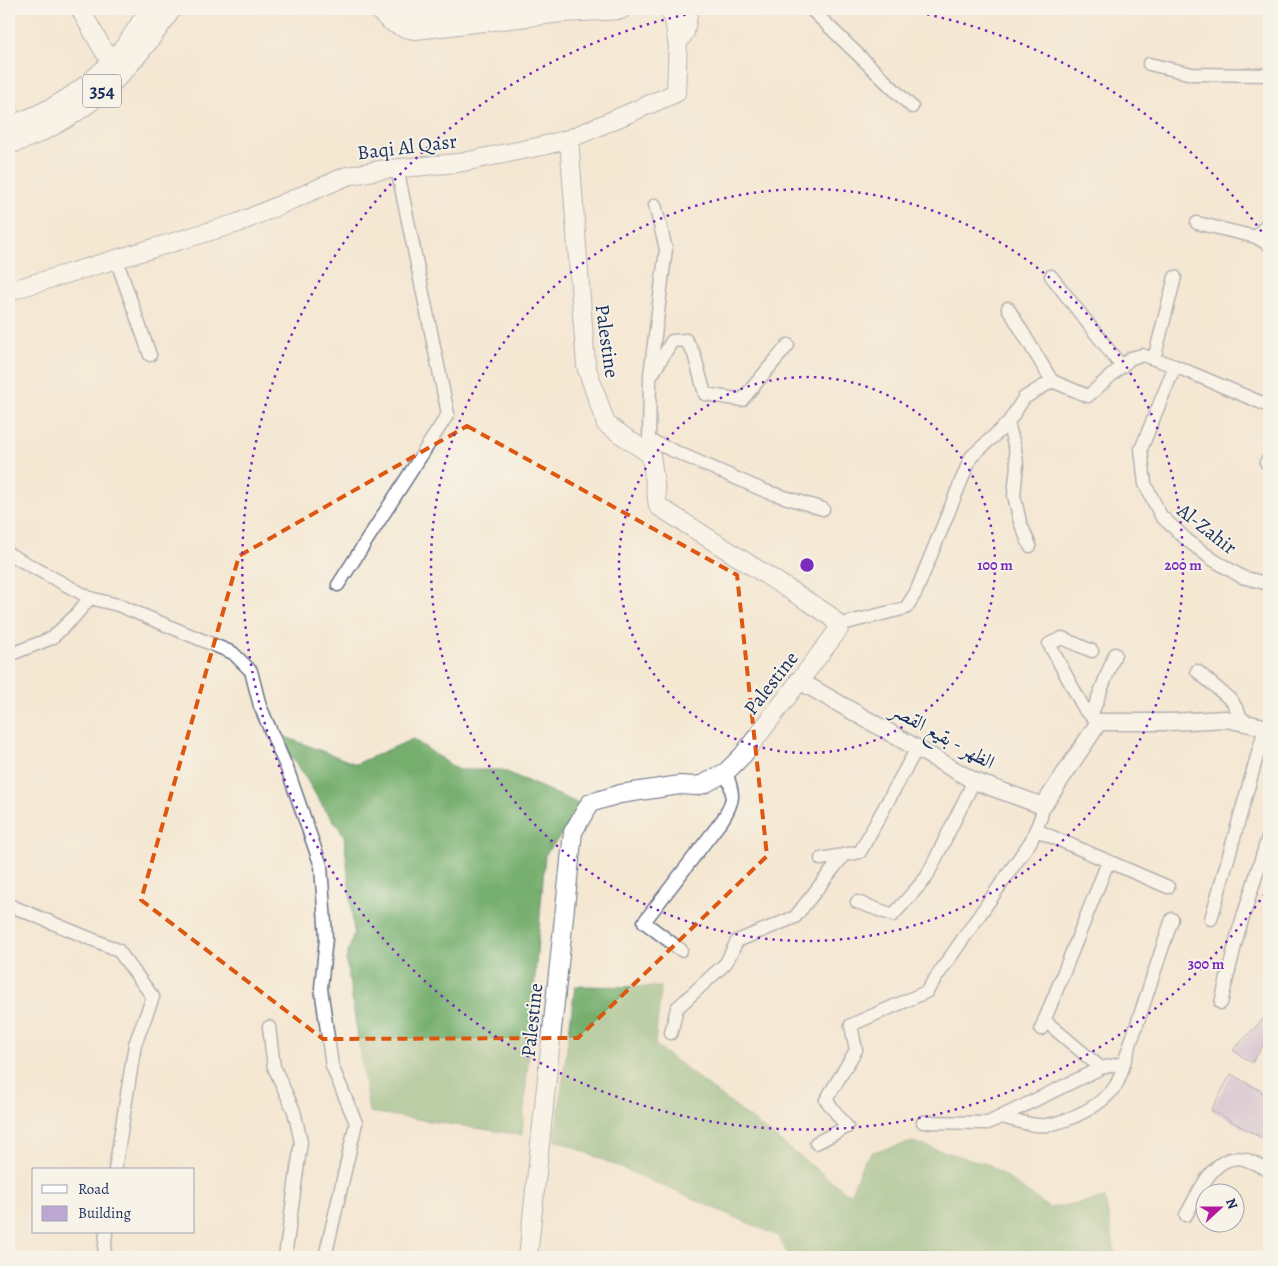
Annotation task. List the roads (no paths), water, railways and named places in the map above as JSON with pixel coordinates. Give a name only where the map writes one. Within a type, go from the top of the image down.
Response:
[{"type":"main road","points":[[80,9],[105,53],[118,56]]},
{"type":"main road","name":"354","points":[[9,126],[22,122],[71,99],[118,56],[150,9]]},
{"type":"main road","name":"354","points":[[9,144],[50,126],[98,95],[127,69],[171,9]]},
{"type":"main road","points":[[379,9],[391,22],[402,28],[415,29],[562,12],[621,9]]},
{"type":"main road","points":[[406,9],[420,13],[450,15],[505,9]]},
{"type":"main road","points":[[670,9],[675,19],[678,41]]},
{"type":"main road","points":[[678,41],[681,9]]},
{"type":"main road","points":[[678,41],[684,32],[688,9]]},
{"type":"main road","name":"Baqi Al Qasr","points":[[9,291],[238,223],[347,176],[397,168],[458,163],[569,139],[676,93],[678,41]]},
{"type":"main road","name":"Palestine","points":[[569,139],[586,366],[606,424],[649,446]]},
{"type":"main road","points":[[649,446],[653,459],[656,502],[658,506],[829,615],[838,625]]},
{"type":"main road","name":"Palestine","points":[[528,1257],[573,832],[590,803],[604,797],[680,785],[696,786],[711,782],[726,772],[743,755],[798,680],[838,632],[838,625]]},
{"type":"street","points":[[811,9],[912,107]]},
{"type":"street","points":[[1149,64],[1192,74],[1269,75]]},
{"type":"street","points":[[338,586],[448,414],[397,168]]},
{"type":"street","points":[[655,205],[666,249],[650,378],[649,446],[765,491],[823,509]]},
{"type":"street","points":[[1256,237],[1269,222]]},
{"type":"street","points":[[1197,223],[1256,237],[1269,245]]},
{"type":"street","points":[[116,259],[150,355]]},
{"type":"street","points":[[1051,276],[1122,367]]},
{"type":"street","points":[[1154,359],[1175,277]]},
{"type":"street","points":[[1008,308],[1052,381],[1088,396],[1131,358],[1142,355],[1175,366],[1269,406]]},
{"type":"street","points":[[650,378],[672,341],[686,340],[694,354],[705,394],[742,400],[788,345]]},
{"type":"street","name":"Al-Zahir","points":[[1175,366],[1141,449],[1145,484],[1161,516],[1187,540],[1242,578],[1269,584]]},
{"type":"street","points":[[838,625],[906,608],[916,592],[971,457],[1008,423],[1024,398],[1052,381]]},
{"type":"street","points":[[1008,423],[1016,457],[1014,495],[1020,522],[1030,546]]},
{"type":"street","points":[[9,554],[90,598],[118,605],[233,653],[251,671],[260,706],[288,771],[321,866],[326,938],[321,988],[330,1056],[332,1066],[356,1123],[325,1257]]},
{"type":"street","points":[[9,655],[52,638],[74,618],[90,598]]},
{"type":"street","points":[[1092,651],[1062,638],[1049,644],[1085,710],[1095,719],[1170,722],[1226,719],[1267,728],[1211,919]]},
{"type":"street","points":[[816,1143],[847,1127],[826,1100],[856,1050],[851,1025],[926,992],[1031,841],[1043,806],[1095,719],[1115,654]]},
{"type":"street","points":[[1198,671],[1232,701],[1245,724]]},
{"type":"street","name":"الظهر - بقيع القصر","points":[[798,680],[974,781],[1043,806]]},
{"type":"street","points":[[821,859],[860,852],[917,748]]},
{"type":"street","points":[[680,950],[644,922],[723,819],[732,803],[732,791],[726,772]]},
{"type":"street","points":[[857,902],[894,915],[926,878],[974,781]]},
{"type":"street","points":[[1036,830],[1168,888]]},
{"type":"street","points":[[1221,1003],[1238,933],[1269,834]]},
{"type":"street","points":[[671,1033],[676,1008],[726,963],[737,941],[796,917],[844,855]]},
{"type":"street","points":[[1101,1068],[1042,1025],[1108,862]]},
{"type":"street","points":[[9,905],[118,950],[153,996],[135,1044],[115,1168]]},
{"type":"street","points":[[1001,1117],[1046,1125],[1074,1116],[1102,1101],[1110,1093],[1116,1085],[1124,1063],[1172,919]]},
{"type":"street","points":[[269,1027],[274,1067],[294,1111],[300,1142],[285,1257]]},
{"type":"street","points":[[923,1122],[988,1124],[1101,1068],[1124,1063]]},
{"type":"street","points":[[1186,1215],[1212,1172],[1222,1163],[1240,1159],[1269,1170]]},
{"type":"street","points":[[104,1257],[106,1234]]}]
